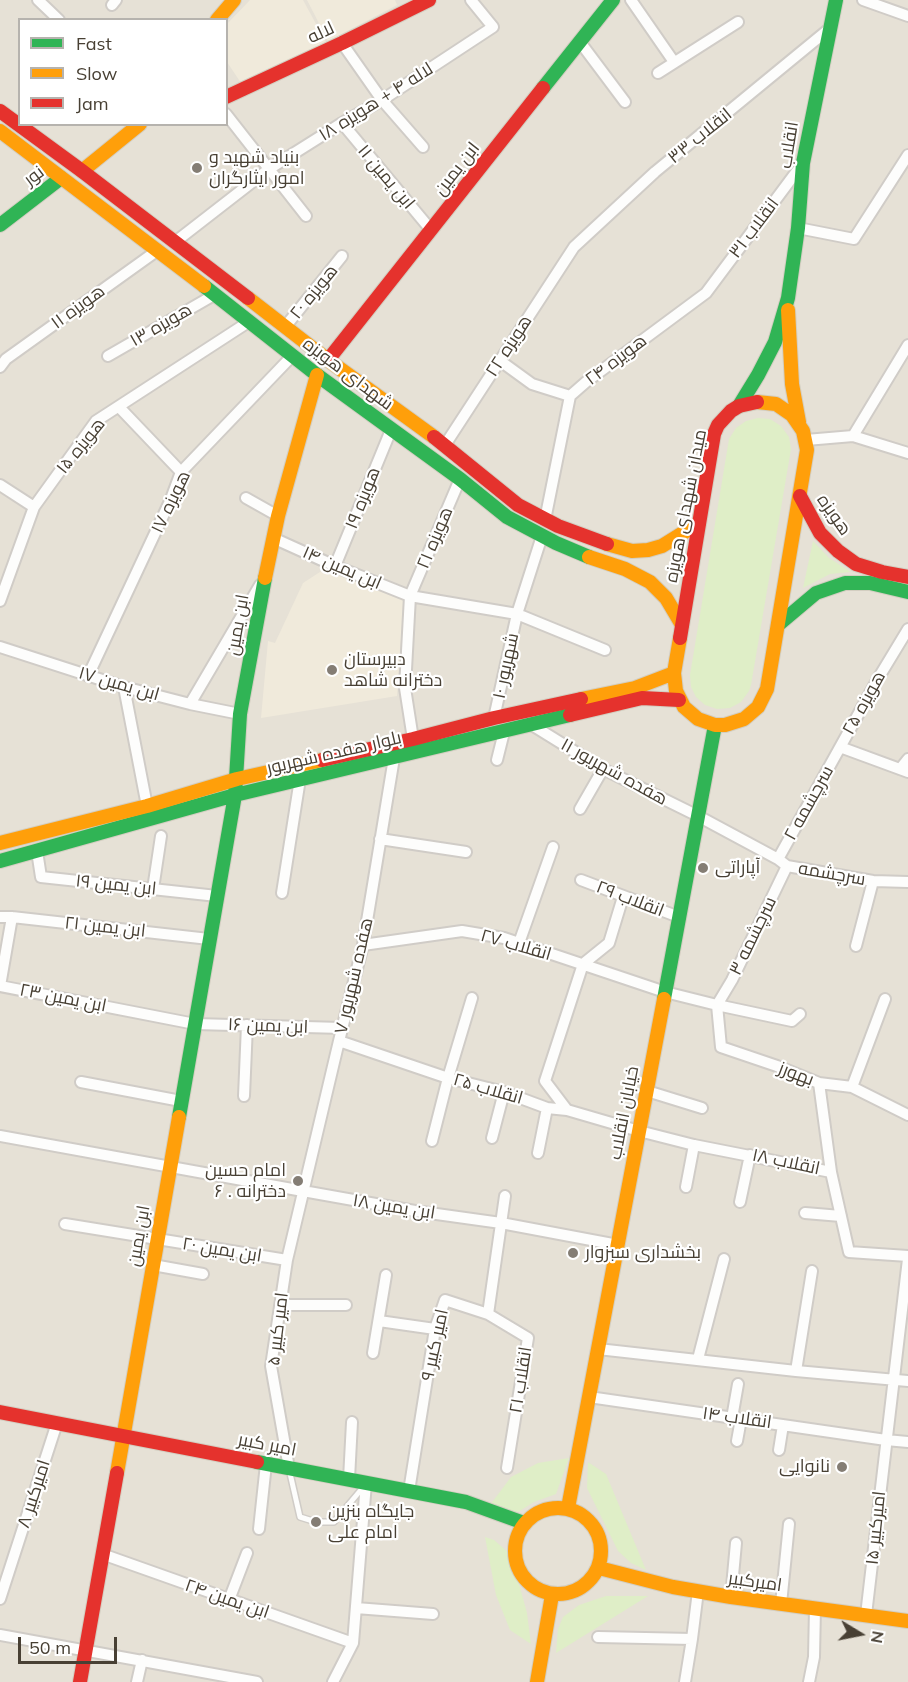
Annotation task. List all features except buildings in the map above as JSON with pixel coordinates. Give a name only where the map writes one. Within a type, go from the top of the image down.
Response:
[{"type":"main road","name":"لاله","points":[[228,96],[429,0]]},
{"type":"main road","name":"ابن یمین","points":[[328,360],[613,0]]},
{"type":"main road","name":"انقلاب","points":[[788,298],[798,228],[803,163],[836,0]]},
{"type":"main road","points":[[218,18],[228,2]]},
{"type":"main road","name":"شهدای هویزه","points":[[0,111],[18,124]]},
{"type":"main road","name":"شهدای هویزه","points":[[20,126],[328,360],[445,445],[518,505],[558,526],[632,551],[662,546],[699,523]]},
{"type":"main road","points":[[82,171],[139,126]]},
{"type":"main road","name":"شهدای هویزه","points":[[0,131],[158,250],[317,375],[460,479],[507,517],[542,536],[625,569],[650,582],[666,598],[682,625]]},
{"type":"main road","name":"نور","points":[[0,225],[61,178]]},
{"type":"main road","points":[[679,700],[698,719],[715,725],[725,725],[744,719],[758,707],[767,689],[807,450],[792,384],[788,298]]},
{"type":"main road","name":"میدان شهدای هویزه","points":[[679,700],[674,673],[714,434],[724,418],[739,406],[758,375],[775,342],[788,298]]},
{"type":"main road","name":"ابن یمین","points":[[80,1682],[235,795],[240,714],[273,538],[317,375]]},
{"type":"main road","points":[[739,406],[766,402],[785,409],[799,422]]},
{"type":"main road","name":"هویزه","points":[[800,496],[820,533],[856,564],[908,577]]},
{"type":"main road","points":[[778,625],[816,593],[845,583],[870,583],[908,592]]},
{"type":"main road","name":"بلوار هفده شهریور","points":[[1,839],[147,806],[237,780],[413,740],[494,718],[635,688],[674,673]]},
{"type":"main road","name":"بلوار هفده شهریور","points":[[0,861],[300,779],[642,698],[679,700]]},
{"type":"main road","name":"خیابان انقلاب","points":[[568,1508],[715,725]]},
{"type":"main road","name":"امیر کبیر","points":[[0,1412],[465,1502],[524,1524]]},
{"type":"main road","points":[[552,1508],[568,1508],[582,1514],[593,1525],[600,1538],[602,1553],[598,1568],[587,1584],[571,1593],[552,1595],[535,1588],[521,1576],[515,1558],[516,1540],[524,1524],[536,1513],[552,1508]]},
{"type":"main road","name":"امیرکبیر","points":[[598,1568],[673,1587],[731,1598],[908,1621]]},
{"type":"main road","points":[[537,1682],[552,1595]]},
{"type":"street","points":[[38,0],[56,18]]},
{"type":"street","name":"لاله ۴ + هویزه ۱۸","points":[[175,242],[269,169],[382,100],[493,27],[471,0]]},
{"type":"street","points":[[631,0],[674,62]]},
{"type":"street","points":[[863,0],[908,16]]},
{"type":"street","points":[[658,73],[738,22]]},
{"type":"street","name":"انقلاب ۳۳","points":[[574,247],[655,172],[829,29]]},
{"type":"street","points":[[580,42],[625,102]]},
{"type":"street","points":[[342,43],[382,100],[423,147]]},
{"type":"street","points":[[228,117],[306,216]]},
{"type":"street","name":"ابن یمین ۱۱","points":[[342,123],[431,230]]},
{"type":"street","points":[[798,228],[854,239],[908,155]]},
{"type":"street","name":"انقلاب ۳۱","points":[[706,293],[803,163]]},
{"type":"street","name":"هویزه ۲۲","points":[[445,445],[574,247]]},
{"type":"street","name":"هویزه ۱۱","points":[[0,367],[6,359],[158,250]]},
{"type":"street","name":"هویزه ۲۰","points":[[285,327],[342,256]]},
{"type":"street","name":"هویزه ۲۴","points":[[545,520],[570,396],[706,293]]},
{"type":"street","name":"هویزه ۱۳","points":[[108,356],[214,295]]},
{"type":"street","name":"هویزه ۱۵","points":[[0,601],[34,507],[96,422],[250,321]]},
{"type":"street","points":[[853,436],[908,345]]},
{"type":"street","name":"هویزه ۱۷","points":[[88,676],[171,499],[181,472],[293,355]]},
{"type":"street","points":[[499,360],[532,384],[570,396]]},
{"type":"street","points":[[119,406],[181,472]]},
{"type":"street","name":"هویزه ۱۹","points":[[335,566],[391,430]]},
{"type":"street","points":[[806,440],[853,436],[908,453]]},
{"type":"street","name":"هویزه ۲۱","points":[[410,596],[460,479]]},
{"type":"street","points":[[0,485],[34,507]]},
{"type":"street","points":[[246,498],[278,516]]},
{"type":"street","name":"شهریور ۱۰","points":[[494,718],[517,614],[542,536]]},
{"type":"street","name":"ابن یمین ۱۴","points":[[273,538],[410,596],[517,614],[605,650]]},
{"type":"street","points":[[190,704],[265,577]]},
{"type":"street","points":[[410,596],[405,688],[413,740]]},
{"type":"street","name":"هویزه ۲۵","points":[[840,747],[908,629]]},
{"type":"street","name":"ابن یمین ۱۷","points":[[0,647],[124,687],[240,714]]},
{"type":"street","points":[[124,687],[147,806]]},
{"type":"street","name":"هفده شهریور ۱۱","points":[[532,725],[603,769],[698,816]]},
{"type":"street","points":[[497,760],[504,732]]},
{"type":"street","points":[[840,747],[904,771],[908,759]]},
{"type":"street","name":"سرچشمه ۲","points":[[783,862],[840,747]]},
{"type":"street","name":"هفده شهریور ۷","points":[[303,1191],[363,945],[393,758]]},
{"type":"street","points":[[580,809],[603,769]]},
{"type":"street","points":[[282,893],[300,779]]},
{"type":"street","name":"سرچشمه","points":[[698,816],[783,862],[873,881],[908,882]]},
{"type":"street","points":[[153,889],[161,836]]},
{"type":"street","points":[[380,839],[466,852]]},
{"type":"street","points":[[519,943],[553,847]]},
{"type":"street","name":"ابن یمین ۱۹","points":[[37,851],[41,877],[217,896]]},
{"type":"street","name":"سرچشمه ۳","points":[[717,1005],[732,980],[783,862]]},
{"type":"street","name":"انقلاب ۲۹","points":[[581,880],[679,917]]},
{"type":"street","points":[[855,946],[873,881]]},
{"type":"street","points":[[567,1110],[545,1081],[582,964],[609,943],[623,897]]},
{"type":"street","name":"ابن یمین ۲۱","points":[[0,917],[209,939]]},
{"type":"street","name":"ابن یمین ۲۳","points":[[12,917],[0,986],[195,1024]]},
{"type":"street","name":"انقلاب ۲۷","points":[[363,945],[462,931],[504,938],[665,992],[717,1005],[792,1021],[800,1014]]},
{"type":"street","points":[[432,1142],[472,998]]},
{"type":"street","points":[[852,1087],[885,999]]},
{"type":"street","name":"بهورز","points":[[717,1005],[721,1047],[819,1083],[852,1087],[908,1115]]},
{"type":"street","name":"ابن یمین ۱۶","points":[[195,1024],[342,1028]]},
{"type":"street","points":[[244,1096],[247,1025]]},
{"type":"street","name":"انقلاب ۲۵","points":[[339,1041],[448,1078],[504,1092],[547,1108],[567,1110],[639,1131]]},
{"type":"street","points":[[81,1082],[181,1101]]},
{"type":"street","points":[[819,1083],[831,1172]]},
{"type":"street","points":[[647,1091],[702,1108]]},
{"type":"street","points":[[492,1138],[504,1092]]},
{"type":"street","points":[[538,1153],[547,1108]]},
{"type":"street","name":"انقلاب ۱۸","points":[[639,1131],[694,1145],[831,1172],[849,1252],[908,1257]]},
{"type":"street","name":"ابن یمین ۱۸","points":[[0,1136],[414,1211],[501,1223],[618,1245]]},
{"type":"street","points":[[686,1187],[694,1145]]},
{"type":"street","points":[[740,1202],[750,1155]]},
{"type":"street","name":"امیر کبیر ۵","points":[[289,1468],[271,1366],[287,1260],[303,1191]]},
{"type":"street","points":[[488,1314],[506,1196]]},
{"type":"street","points":[[805,1213],[841,1216]]},
{"type":"street","name":"ابن یمین ۲۰","points":[[65,1224],[287,1260]]},
{"type":"street","name":"امیرکبیر ۱۵","points":[[866,1615],[908,1257]]},
{"type":"street","points":[[698,1359],[724,1259]]},
{"type":"street","points":[[153,1265],[203,1274]]},
{"type":"street","points":[[796,1371],[812,1271]]},
{"type":"street","points":[[373,1353],[386,1275]]},
{"type":"street","name":"امیر کبیر ۹","points":[[409,1491],[435,1329],[445,1300],[488,1314]]},
{"type":"street","points":[[280,1305],[346,1305]]},
{"type":"street","name":"انقلاب ۲۱","points":[[488,1314],[528,1338],[507,1468]]},
{"type":"street","points":[[379,1321],[435,1329]]},
{"type":"street","points":[[598,1349],[908,1382]]},
{"type":"street","points":[[737,1441],[738,1384]]},
{"type":"street","name":"انقلاب ۱۴","points":[[589,1397],[908,1442]]},
{"type":"street","points":[[349,1479],[352,1422]]},
{"type":"street","name":"امیرکبیر ۸","points":[[0,1599],[57,1423]]},
{"type":"street","points":[[779,1450],[783,1425]]},
{"type":"street","points":[[259,1529],[266,1464]]},
{"type":"street","points":[[333,1682],[352,1643],[366,1483]]},
{"type":"street","points":[[781,1604],[789,1524]]},
{"type":"street","points":[[731,1598],[736,1543]]},
{"type":"street","points":[[229,1600],[247,1553]]},
{"type":"street","name":"ابن یمین ۲۴","points":[[102,1554],[352,1643]]},
{"type":"street","points":[[685,1682],[698,1591]]},
{"type":"street","points":[[356,1608],[433,1614]]},
{"type":"street","points":[[809,1682],[814,1657],[815,1608]]},
{"type":"street","points":[[0,1635],[142,1660],[227,1679],[258,1682]]},
{"type":"street","points":[[598,1637],[692,1639]]},
{"type":"street","points":[[137,1682],[142,1660]]},
{"type":"lane","points":[[289,1468],[300,1517],[316,1522],[334,1522],[366,1483]]},
{"type":"shaded area","points":[[0,0],[908,0],[908,1682],[0,1682]]},
{"type":"shaded area","points":[[250,0],[303,0],[327,44],[241,83],[228,64],[228,23]]},
{"type":"shaded area","points":[[307,0],[395,0],[397,5],[328,41]]},
{"type":"shaded area","name":"دبیرستان دخترانه شاهد","points":[[323,570],[404,600],[397,696],[261,718],[268,641],[275,643],[303,583]]},
{"type":"green space","points":[[758,418],[770,419],[781,426],[789,437],[791,449],[751,685],[741,702],[730,708],[717,709],[705,705],[696,697],[691,687],[690,675],[729,439],[736,428],[746,421]]},
{"type":"green space","points":[[813,541],[829,558],[851,572],[830,574],[803,588]]},
{"type":"green space","points":[[569,1458],[556,1494],[534,1502],[515,1514],[490,1505],[511,1477],[538,1463]]},
{"type":"green space","points":[[588,1462],[606,1474],[646,1570],[631,1563],[618,1551],[587,1488]]},
{"type":"green space","points":[[485,1537],[494,1540],[508,1552],[527,1613],[531,1644],[510,1630],[496,1595]]},
{"type":"green space","points":[[606,1596],[648,1596],[556,1653],[558,1629],[563,1617],[579,1605]]},
{"type":"traffic: fast","points":[[543,88],[613,0]]},
{"type":"traffic: fast","points":[[739,406],[775,342],[788,298],[798,228],[803,163],[836,0]]},
{"type":"traffic: fast","points":[[0,225],[61,178]]},
{"type":"traffic: fast","points":[[204,286],[317,375],[460,479],[507,517],[556,543],[589,557]]},
{"type":"traffic: fast","points":[[179,1117],[235,795],[240,714],[265,578]]},
{"type":"traffic: fast","points":[[778,625],[816,593],[845,583],[870,583],[908,592]]},
{"type":"traffic: fast","points":[[0,861],[235,795],[570,715]]},
{"type":"traffic: fast","points":[[664,999],[715,725]]},
{"type":"traffic: fast","points":[[257,1462],[466,1502],[524,1523]]},
{"type":"traffic: slow","points":[[219,18],[234,0]]},
{"type":"traffic: slow","points":[[82,171],[138,126]]},
{"type":"traffic: slow","points":[[0,131],[204,286]]},
{"type":"traffic: slow","points":[[248,298],[434,437]]},
{"type":"traffic: slow","points":[[788,310],[792,384],[799,422]]},
{"type":"traffic: slow","points":[[265,578],[278,516],[317,375]]},
{"type":"traffic: slow","points":[[680,638],[674,673],[676,691],[684,707],[698,719],[715,725],[725,725],[744,719],[758,707],[767,689],[807,450],[803,431],[792,415],[776,404],[757,402]]},
{"type":"traffic: slow","points":[[607,544],[632,551],[648,550],[662,546],[699,523]]},
{"type":"traffic: slow","points":[[589,557],[625,569],[650,582],[666,598],[682,625]]},
{"type":"traffic: slow","points":[[581,699],[635,688],[674,673]]},
{"type":"traffic: slow","points":[[0,843],[147,806],[237,779],[322,760]]},
{"type":"traffic: slow","points":[[568,1508],[664,999]]},
{"type":"traffic: slow","points":[[117,1473],[179,1117]]},
{"type":"traffic: slow","points":[[550,1508],[566,1508],[589,1520],[598,1534],[601,1551],[598,1568],[589,1582],[566,1594],[550,1594],[534,1587],[522,1575],[515,1559],[515,1543],[522,1527],[534,1515],[550,1508]]},
{"type":"traffic: slow","points":[[599,1568],[673,1587],[731,1597],[908,1621]]},
{"type":"traffic: slow","points":[[537,1682],[552,1595]]},
{"type":"traffic: jam","points":[[228,96],[429,0]]},
{"type":"traffic: jam","points":[[328,360],[543,88]]},
{"type":"traffic: jam","points":[[0,111],[18,124]]},
{"type":"traffic: jam","points":[[20,126],[248,298]]},
{"type":"traffic: jam","points":[[680,638],[714,434],[718,425],[731,411],[739,406],[757,402]]},
{"type":"traffic: jam","points":[[434,437],[518,505],[558,526],[607,544]]},
{"type":"traffic: jam","points":[[800,496],[820,533],[838,551],[856,564],[908,577]]},
{"type":"traffic: jam","points":[[570,715],[642,698],[679,700]]},
{"type":"traffic: jam","points":[[322,760],[581,699]]},
{"type":"traffic: jam","points":[[0,1412],[257,1462]]},
{"type":"traffic: jam","points":[[80,1682],[117,1473]]},
{"type":"place","name":"بنیاد شهید و امور ایثارگران","points":[[197,168]]},
{"type":"place","name":"دبیرستان دخترانه شاهد","points":[[332,670]]},
{"type":"place","name":"آپاراتی","points":[[703,868]]},
{"type":"place","name":"امام حسین ۶ . دخترانه","points":[[298,1181]]},
{"type":"place","name":"بخشداری سبزوار","points":[[573,1253]]},
{"type":"place","name":"نانوایی","points":[[842,1467]]},
{"type":"place","name":"جایگاه بنزین امام علی","points":[[316,1522]]}]
